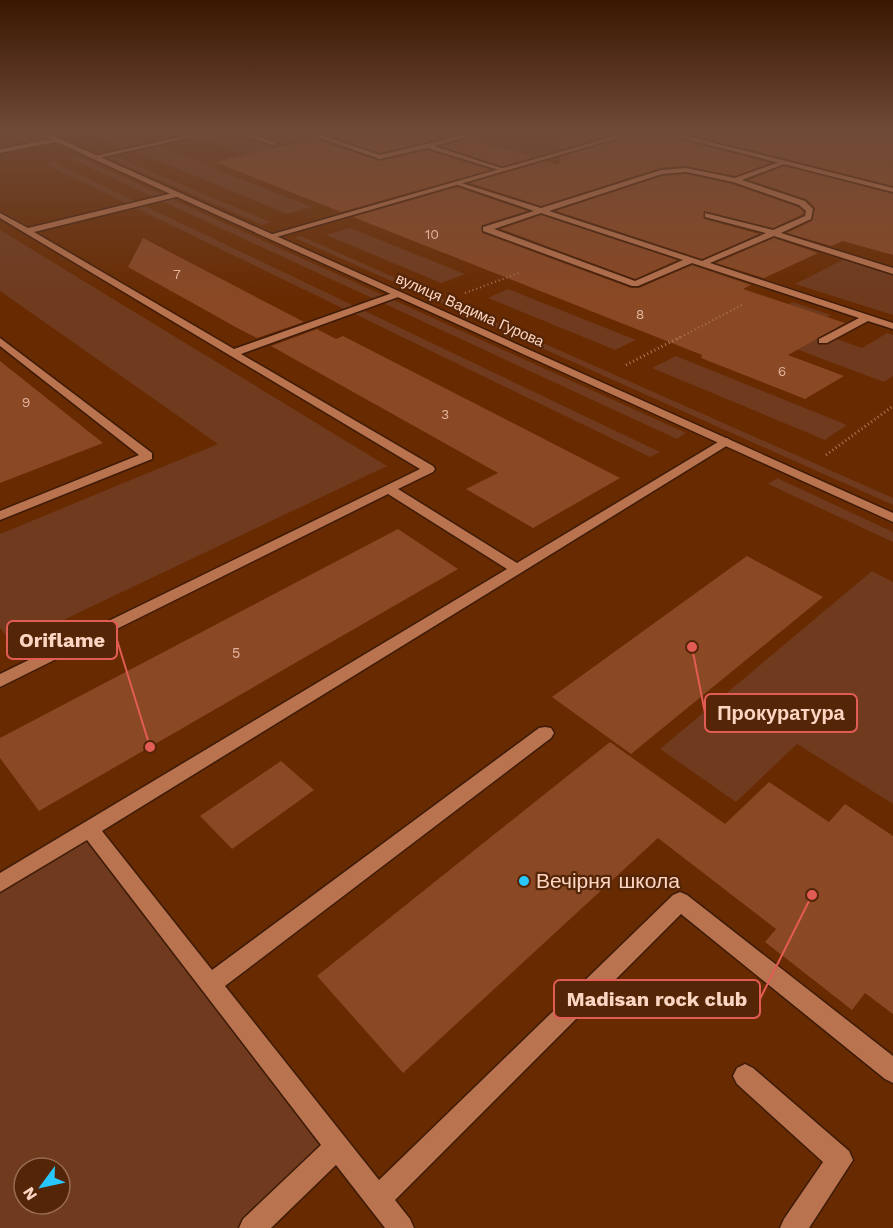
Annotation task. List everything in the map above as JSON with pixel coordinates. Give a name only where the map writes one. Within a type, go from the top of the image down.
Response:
[{"type":"street","name":"вулиця Вадима Гурова","points":[[162,187],[893,518]]},
{"type":"street","points":[[270,236],[441,187]]},
{"type":"street","points":[[469,187],[893,326]]},
{"type":"street","points":[[614,187],[486,230],[635,284],[690,260]]},
{"type":"street","points":[[702,264],[808,217],[810,211],[802,203],[757,187]]},
{"type":"street","points":[[27,231],[177,194]]},
{"type":"street","points":[[0,215],[429,469],[0,681]]},
{"type":"street","points":[[708,215],[774,233],[893,271]]},
{"type":"street","points":[[233,353],[398,294]]},
{"type":"street","points":[[823,342],[867,318]]},
{"type":"street","points":[[0,342],[148,456],[0,516]]},
{"type":"street","points":[[0,883],[727,442]]},
{"type":"street","points":[[389,489],[517,569]]},
{"type":"street","points":[[210,984],[545,733]]},
{"type":"street","points":[[89,829],[401,1228]]},
{"type":"street","points":[[378,1198],[680,901],[893,1071]]},
{"type":"street","points":[[745,1076],[840,1160],[792,1228]]},
{"type":"street","points":[[252,1228],[337,1147]]},
{"type":"path","points":[[428,307],[561,257]]},
{"type":"path","points":[[594,382],[776,288]]},
{"type":"path","points":[[799,475],[893,406]]},
{"type":"shaded area","points":[[93,187],[106,187],[660,452],[650,457]]},
{"type":"shaded area","points":[[132,187],[146,187],[686,433],[677,439]]},
{"type":"shaded area","points":[[176,187],[188,187],[270,222],[262,225]]},
{"type":"shaded area","points":[[223,187],[262,187],[312,207],[287,214]]},
{"type":"shaded area","points":[[350,228],[465,274],[441,283],[326,235]]},
{"type":"shaded area","points":[[0,230],[387,466],[13,644],[0,628],[0,534],[218,444],[0,291]]},
{"type":"shaded area","points":[[301,236],[893,498],[893,505],[295,238]]},
{"type":"shaded area","points":[[843,260],[893,275],[893,315],[795,284]]},
{"type":"shaded area","points":[[508,289],[636,340],[615,350],[488,298]]},
{"type":"shaded area","points":[[793,302],[831,315],[807,328],[862,348],[887,333],[893,335],[893,376],[884,382],[740,328]]},
{"type":"shaded area","points":[[676,356],[847,425],[825,440],[652,368]]},
{"type":"shaded area","points":[[777,478],[893,532],[893,542],[768,484]]},
{"type":"shaded area","points":[[872,571],[893,582],[893,804],[797,744],[736,802],[660,749]]},
{"type":"shaded area","points":[[89,829],[337,1147],[252,1228],[0,1228],[0,883]]},
{"type":"building","points":[[279,187],[429,187],[341,212]]},
{"type":"building","points":[[458,187],[527,211],[482,225],[482,233],[631,288],[639,288],[692,265],[751,285],[743,289],[845,323],[788,355],[844,376],[805,399],[701,358],[702,355],[353,217]]},
{"type":"building","points":[[483,187],[600,187],[541,206]]},
{"type":"building","points":[[628,187],[741,187],[798,207],[804,212],[773,228],[704,211],[704,219],[759,234],[702,259],[556,211]]},
{"type":"building","points":[[771,187],[867,187],[893,194],[893,255],[843,241],[831,246],[787,233],[812,221],[815,207],[806,199]]},
{"type":"building","points":[[541,215],[677,260],[635,279],[501,229]]},
{"type":"building","points":[[143,238],[304,322],[257,338],[241,330],[128,267]]},
{"type":"building","points":[[774,238],[818,253],[764,278],[716,263]]},
{"type":"building","points":[[317,329],[336,339],[343,336],[620,478],[533,528],[466,489],[498,473],[271,346]]},
{"type":"building","points":[[0,361],[103,443],[0,483]]},
{"type":"building","points":[[398,529],[458,569],[39,811],[0,758],[0,738]]},
{"type":"building","points":[[747,556],[823,597],[631,754],[552,697]]},
{"type":"building","name":"Вечірня школа","points":[[610,742],[725,824],[769,782],[829,822],[845,804],[893,836],[893,1014],[865,993],[852,1010],[765,942],[776,929],[658,838],[403,1073],[317,976]]},
{"type":"building","points":[[281,761],[314,790],[232,849],[200,816]]},
{"type":"place","name":"Прокуратура","points":[[692,647]]},
{"type":"place","name":"Oriflame","points":[[150,747]]},
{"type":"place","name":"Вечірня школа","points":[[524,881]]},
{"type":"place","name":"Madisan rock club","points":[[812,895]]}]
